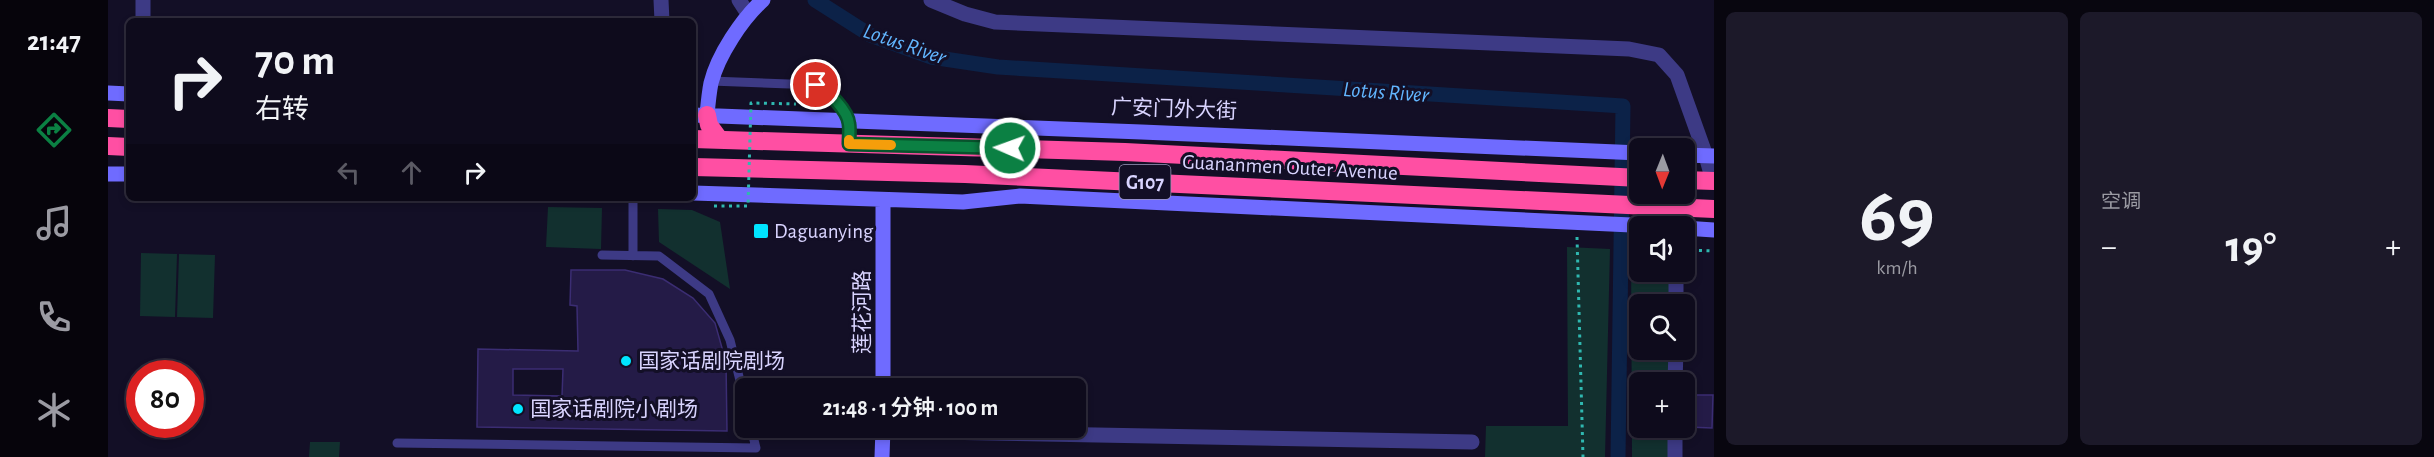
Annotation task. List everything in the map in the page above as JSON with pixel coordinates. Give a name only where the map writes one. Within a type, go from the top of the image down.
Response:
[{"type":"highway","points":[[700,115],[720,140]]},
{"type":"highway","points":[[108,118],[126,119]]},
{"type":"highway","name":"Guananmen Outer Avenue","points":[[696,139],[1170,153],[1629,178]]},
{"type":"highway","points":[[108,146],[126,147]]},
{"type":"highway","name":"Guananmen Outer Avenue","points":[[696,167],[965,174],[1714,209]]},
{"type":"highway","points":[[1695,180],[1713,181]]},
{"type":"street","points":[[143,0],[143,18]]},
{"type":"street","points":[[661,0],[662,18]]},
{"type":"street","points":[[700,115],[711,81],[734,35],[757,6],[739,0]]},
{"type":"street","points":[[931,0],[965,15],[995,22],[1617,49],[1659,55],[1677,75],[1710,156],[1713,181]]},
{"type":"street","points":[[108,93],[126,94]]},
{"type":"street","name":"广安门外大街","points":[[700,115],[1203,133],[1629,152]]},
{"type":"street","points":[[1695,155],[1710,156]]},
{"type":"street","points":[[108,174],[126,174]]},
{"type":"street","points":[[696,193],[963,202],[1020,196],[1629,225]]},
{"type":"street","name":"莲花河路","points":[[883,200],[883,378]]},
{"type":"street","points":[[1695,229],[1714,230]]},
{"type":"street","points":[[1086,433],[1472,442]]},
{"type":"street","points":[[882,457],[883,438]]},
{"type":"street","points":[[1675,438],[1675,457]]},
{"type":"lane","points":[[711,81],[816,85],[826,89],[849,122],[849,144]]},
{"type":"lane","points":[[633,201],[633,256]]},
{"type":"lane","points":[[602,255],[659,256],[709,294],[730,340],[739,378]]},
{"type":"lane","points":[[397,443],[756,448],[754,438]]},
{"type":"path","points":[[714,206],[748,206],[751,102],[796,104]]},
{"type":"path","points":[[1576,223],[1583,457]]},
{"type":"path","points":[[1695,251],[1714,251]]},
{"type":"green space","points":[[548,207],[602,208],[601,249],[546,247]]},
{"type":"green space","points":[[658,209],[692,210],[720,222],[730,289],[659,242]]},
{"type":"green space","points":[[1567,247],[1610,249],[1605,457],[1485,457],[1486,426],[1568,426]]},
{"type":"green space","points":[[141,253],[177,254],[175,317],[140,316]]},
{"type":"green space","points":[[179,254],[215,255],[213,318],[177,317]]},
{"type":"green space","points":[[1631,282],[1669,282],[1669,294],[1631,294]]},
{"type":"green space","points":[[1632,360],[1669,360],[1669,372],[1632,372]]},
{"type":"green space","points":[[1632,438],[1668,438],[1668,457],[1632,457]]},
{"type":"green space","points":[[310,442],[340,442],[339,457],[309,457]]},
{"type":"building","points":[[571,270],[625,270],[663,279],[693,298],[715,323],[726,362],[727,431],[477,427],[478,349],[578,351],[577,306],[570,305]],"holes":[[[513,369],[563,369],[562,396],[513,395]]]},
{"type":"building","points":[[1695,395],[1713,395],[1712,428],[1695,427]]},
{"type":"waterway","name":"Lotus River","points":[[815,0],[870,35],[931,57],[998,67],[1623,106],[1618,457]]},
{"type":"slow traffic","points":[[849,140],[849,144],[891,145]]},
{"type":"place","name":"Daguanying","points":[[761,231]]},
{"type":"place","name":"国家话剧院剧场","points":[[626,361]]},
{"type":"place","name":"国家话剧院小剧场","points":[[518,409]]},
{"type":"route","points":[[816,85],[826,89],[832,95],[849,122],[849,144],[1010,148]]}]
